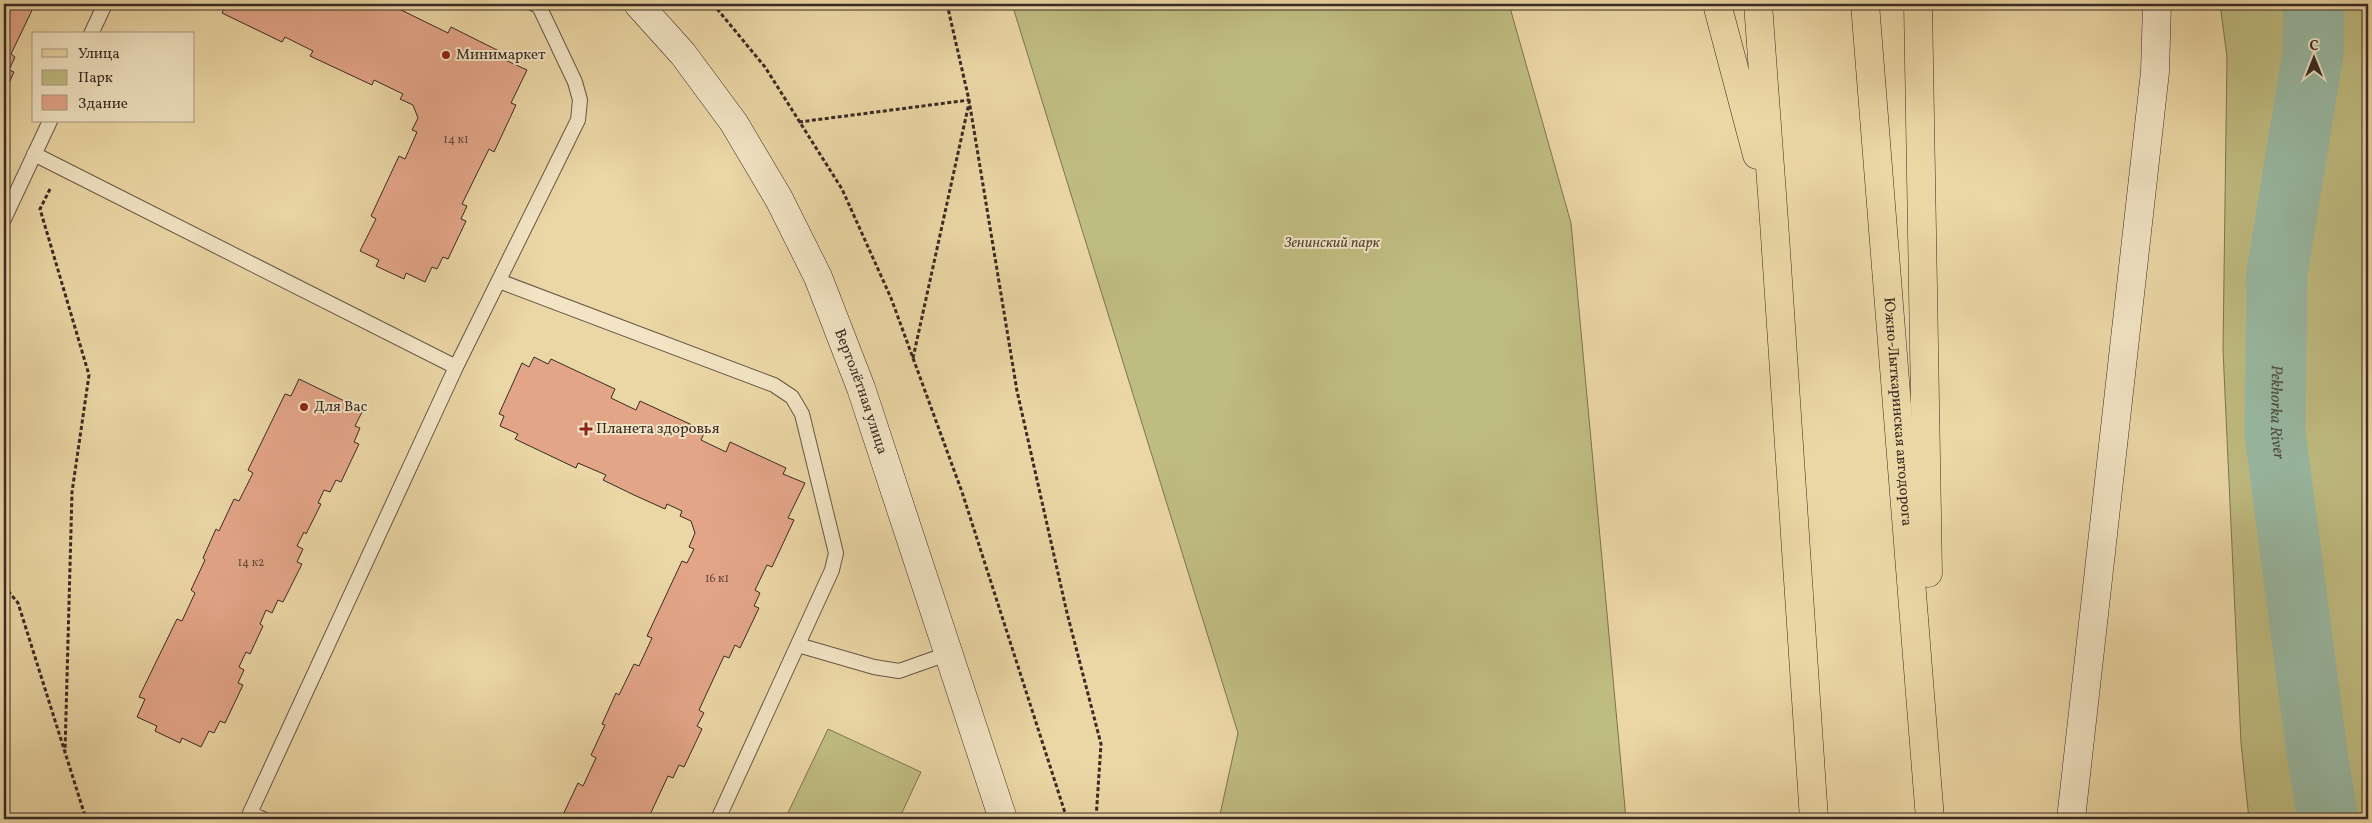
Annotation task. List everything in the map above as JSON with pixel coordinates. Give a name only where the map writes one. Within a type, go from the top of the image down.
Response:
[{"type":"main road","points":[[1717,4],[1774,221]]},
{"type":"main road","points":[[1758,4],[1814,819]]},
{"type":"main road","name":"Южно-Лыткаринская автодорога","points":[[1865,4],[1931,819]]},
{"type":"main road","points":[[1918,4],[1931,819]]},
{"type":"street","name":"Вертолётная улица","points":[[638,4],[684,54],[734,123],[780,199],[818,277],[861,388],[947,654],[1003,819]]},
{"type":"street","points":[[2070,819],[2154,82],[2157,4]]},
{"type":"lane","points":[[92,32],[105,4]]},
{"type":"lane","points":[[263,819],[250,813],[456,367],[578,120],[580,100],[575,82],[539,6],[534,4]]},
{"type":"lane","points":[[4,219],[50,122]]},
{"type":"lane","points":[[34,154],[456,367]]},
{"type":"lane","points":[[499,281],[774,384],[792,396],[802,414],[836,553],[832,570],[718,819]]},
{"type":"lane","points":[[798,645],[874,668],[899,671],[947,654]]},
{"type":"path","points":[[712,4],[765,67],[842,189],[891,298],[962,492],[1067,819]]},
{"type":"path","points":[[947,4],[969,100],[1016,391],[1067,613],[1101,744],[1096,819]]},
{"type":"path","points":[[799,122],[969,100]]},
{"type":"path","points":[[913,358],[969,100]]},
{"type":"path","points":[[61,168],[40,209],[89,375],[72,492],[65,752]]},
{"type":"path","points":[[4,586],[18,603],[86,819]]},
{"type":"green space","name":"Зенинский парк","points":[[1012,4],[1509,4],[1571,223],[1626,819],[1219,819],[1238,733]]},
{"type":"green space","points":[[2220,4],[2368,4],[2368,819],[2249,819],[2241,743],[2223,350],[2227,57]]},
{"type":"green space","points":[[828,729],[921,772],[899,819],[785,819]]},
{"type":"building","points":[[4,4],[35,4],[11,54],[15,57],[9,70],[14,72],[4,94]]},
{"type":"building","points":[[214,4],[396,4],[395,7],[448,33],[451,27],[505,54],[503,59],[527,70],[511,103],[516,105],[494,152],[489,149],[462,204],[467,206],[461,219],[466,221],[448,259],[443,257],[437,269],[432,267],[425,282],[406,273],[404,279],[376,266],[379,260],[360,251],[376,219],[371,216],[399,156],[405,159],[417,132],[412,130],[418,118],[413,105],[400,99],[403,94],[374,80],[372,85],[310,56],[313,51],[285,37],[282,42],[222,13],[224,9]]},
{"type":"building","points":[[534,357],[548,364],[551,359],[615,389],[611,398],[636,410],[640,401],[705,431],[701,440],[726,452],[730,442],[786,468],[783,474],[805,483],[788,518],[794,520],[772,567],[767,565],[755,590],[760,593],[754,606],[759,608],[740,648],[735,645],[729,658],[724,656],[699,710],[704,713],[697,726],[702,729],[684,767],[679,765],[673,778],[668,776],[648,819],[561,819],[578,783],[583,786],[596,758],[591,755],[605,725],[602,724],[616,693],[619,695],[634,664],[639,666],[652,638],[647,636],[682,561],[687,563],[694,549],[689,547],[695,533],[691,521],[680,516],[682,511],[667,504],[665,509],[634,495],[603,480],[606,475],[578,463],[576,468],[515,439],[518,434],[500,426],[504,416],[499,414],[522,363],[529,367]]},
{"type":"building","points":[[299,379],[363,410],[355,426],[360,428],[354,442],[359,444],[341,482],[336,480],[330,492],[324,490],[318,503],[321,504],[306,534],[304,532],[297,546],[303,549],[297,562],[302,564],[283,602],[278,600],[272,613],[266,610],[260,624],[263,626],[250,654],[246,652],[239,667],[244,670],[238,683],[243,685],[225,723],[220,721],[214,733],[209,731],[201,747],[182,738],[180,743],[155,731],[157,726],[137,717],[145,699],[139,697],[177,619],[182,621],[195,593],[191,590],[205,560],[203,558],[216,529],[219,531],[234,499],[239,501],[253,473],[248,470],[285,394],[291,396]]},
{"type":"waterway","name":"Pekhorka River","points":[[2314,4],[2313,53],[2277,273],[2275,433],[2318,760],[2328,819]]},
{"type":"place","name":"Минимаркет","points":[[446,55]]},
{"type":"place","name":"Для Вас","points":[[304,407]]},
{"type":"place","name":"Планета здоровья","points":[[586,429]]}]
